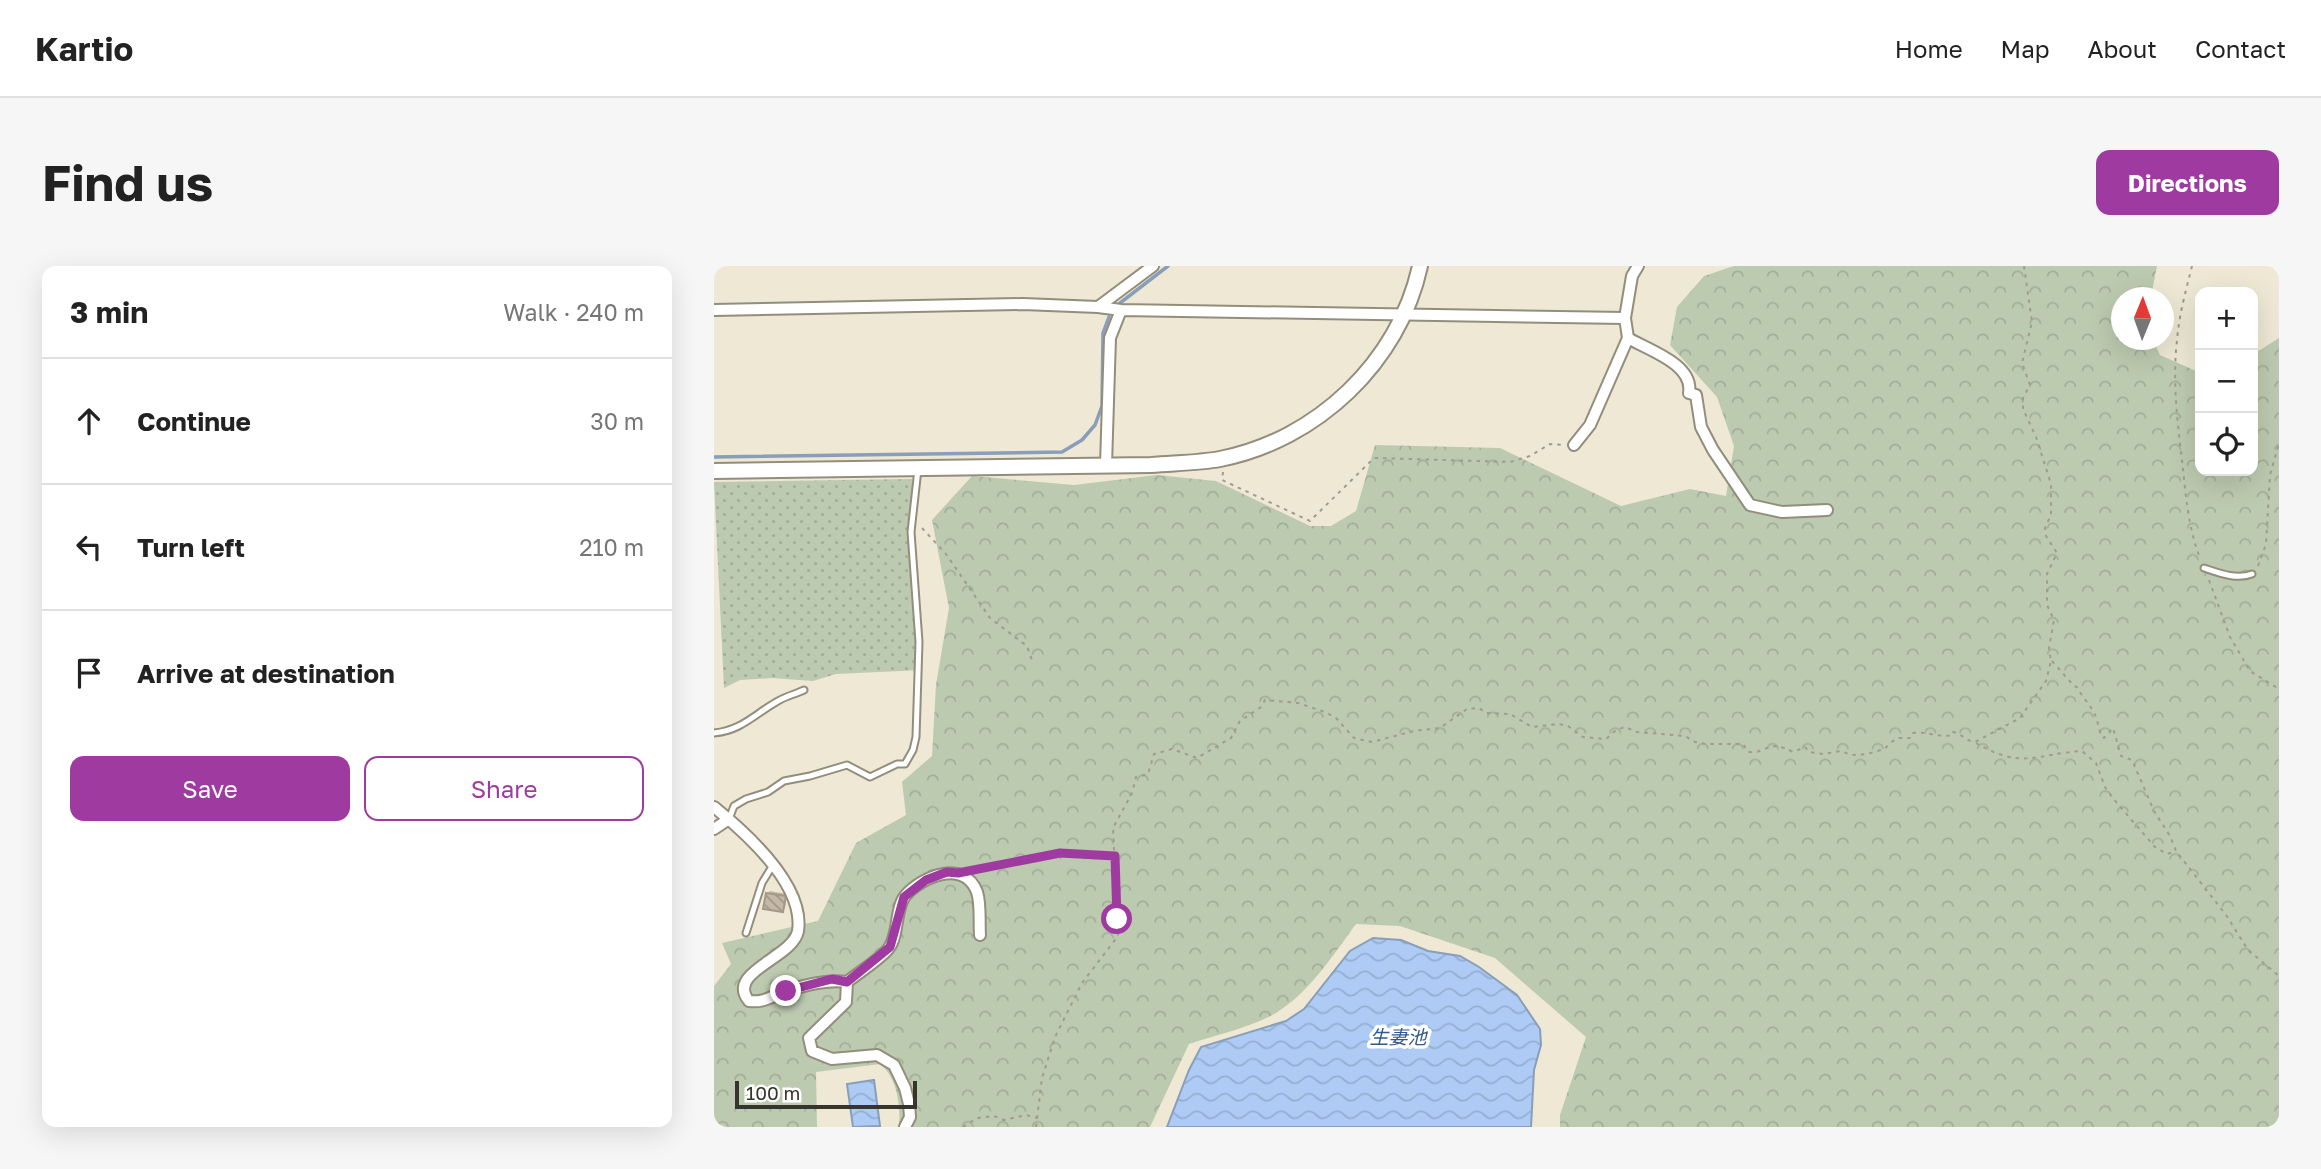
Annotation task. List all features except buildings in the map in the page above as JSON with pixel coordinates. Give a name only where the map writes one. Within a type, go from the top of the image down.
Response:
[{"type":"street","points":[[714,471],[1151,465],[1220,459],[1260,448],[1296,431],[1332,406],[1365,375],[1404,314],[1420,266]]},
{"type":"street","points":[[1574,445],[1590,425],[1628,338],[1625,318],[1632,276],[1638,266]]},
{"type":"street","points":[[1098,307],[1152,267]]},
{"type":"street","points":[[714,310],[1023,303],[1121,310],[1625,318]]},
{"type":"street","points":[[1106,465],[1110,338],[1121,310]]},
{"type":"street","points":[[1628,338],[1673,361],[1683,371],[1690,386],[1688,398],[1696,395],[1701,427],[1750,505],[1782,512],[1828,510]]},
{"type":"street","points":[[714,807],[773,864],[782,876],[796,907],[798,933],[786,949],[748,978],[743,985],[743,994],[748,1001],[761,1002],[786,991],[832,979],[847,982]]},
{"type":"street","points":[[714,829],[729,819]]},
{"type":"street","points":[[905,1127],[910,1117],[909,1104],[894,1065],[877,1055],[832,1059],[812,1051],[809,1038],[846,1002],[847,982],[890,947],[904,897],[926,880],[947,872],[958,873],[973,885],[978,894],[980,935]]},
{"type":"lane","points":[[729,819],[734,806],[768,792],[784,781],[847,765],[870,777],[897,764],[905,764],[913,750],[916,737],[919,642],[911,532],[918,467]]},
{"type":"lane","points":[[2204,568],[2225,575],[2252,574]]},
{"type":"lane","points":[[714,733],[729,732],[758,716],[779,700],[804,691]]},
{"type":"lane","points":[[746,933],[762,883],[773,864]]},
{"type":"path","points":[[1975,742],[2020,718],[2046,681],[2051,661],[2049,649],[2054,620],[2048,605],[2048,574],[2057,553],[2046,536],[2045,528],[2052,515],[2049,477],[2036,437],[2023,409],[2023,398],[2030,385],[2022,363],[2023,353],[2032,322],[2024,266]]},
{"type":"path","points":[[2192,266],[2177,340],[2175,408],[2186,500],[2196,547],[2230,637],[2250,671],[2279,689]]},
{"type":"path","points":[[1223,466],[1222,480],[1310,520],[1374,458],[1510,462],[1530,456],[1550,444],[1574,445]]},
{"type":"path","points":[[2252,574],[2264,555],[2270,475],[2279,444]]},
{"type":"path","points":[[913,517],[946,554],[990,618],[1027,646],[1033,663]]},
{"type":"path","points":[[2051,661],[2077,687],[2081,697],[2095,713],[2099,734],[2104,738],[2113,728],[2121,755],[2132,760],[2154,811],[2176,851],[2226,915],[2248,950],[2279,976]]},
{"type":"path","points":[[1036,1127],[1042,1078],[1055,1037],[1082,983],[1118,936],[1113,828],[1132,793],[1136,777],[1148,774],[1154,754],[1172,749],[1197,758],[1231,738],[1240,721],[1261,707],[1265,700],[1298,703],[1325,712],[1336,718],[1354,738],[1372,743],[1414,731],[1440,728],[1467,709],[1479,708],[1486,713],[1510,714],[1532,727],[1559,724],[1568,726],[1583,737],[1606,740],[1616,730],[1625,727],[1637,732],[1685,736],[1706,744],[1743,744],[1748,752],[1756,753],[1777,745],[1793,752],[1805,747],[1809,752],[1817,754],[1841,751],[1851,755],[1867,754],[1884,749],[1893,741],[1911,738],[1913,733],[1918,732],[1943,736],[1952,735],[1953,732],[1963,734],[1968,741],[1975,742],[1993,753],[2018,760],[2082,751],[2096,763],[2105,787],[2155,847],[2167,854],[2176,851]]},
{"type":"path","points":[[958,873],[1060,853],[1115,856]]},
{"type":"path","points":[[963,1127],[977,1118],[994,1116],[1004,1120],[1026,1115],[1038,1118]]},
{"type":"green space","points":[[1734,266],[2157,266],[2153,287],[2111,287],[2111,350],[2158,350],[2160,355],[2195,371],[2195,476],[2258,476],[2258,350],[2279,338],[2279,1127],[1560,1127],[1560,1115],[1586,1037],[1495,958],[1400,926],[1356,924],[1326,965],[1290,1003],[1253,1024],[1189,1044],[1150,1127],[899,1127],[897,1092],[890,1076],[880,1064],[816,1072],[817,1127],[714,1127],[714,986],[731,964],[722,943],[818,921],[856,843],[906,815],[902,782],[932,756],[936,685],[949,608],[932,520],[972,476],[1074,485],[1157,475],[1216,481],[1310,526],[1331,526],[1356,511],[1375,445],[1500,448],[1621,506],[1690,489],[1726,496],[1734,446],[1717,397],[1670,345],[1677,307],[1704,276]]},
{"type":"green space","points":[[912,479],[909,568],[921,626],[922,670],[836,674],[813,681],[772,678],[740,680],[724,688],[714,482]]},
{"type":"water","name":"生妻池","points":[[1373,938],[1401,940],[1428,951],[1460,956],[1517,995],[1540,1029],[1541,1045],[1534,1070],[1531,1127],[1167,1127],[1201,1047],[1286,1021],[1304,1009],[1350,951]]},
{"type":"water","points":[[874,1080],[880,1126],[853,1127],[847,1084]]},
{"type":"waterway","points":[[1120,303],[1168,266]]},
{"type":"waterway","points":[[714,457],[1062,452],[1082,440],[1095,425],[1102,406],[1103,333],[1109,317]]},
{"type":"route","points":[[786,991],[832,979],[847,982],[890,947],[904,897],[926,880],[947,872],[958,873],[1060,853],[1115,856],[1117,919]]}]
